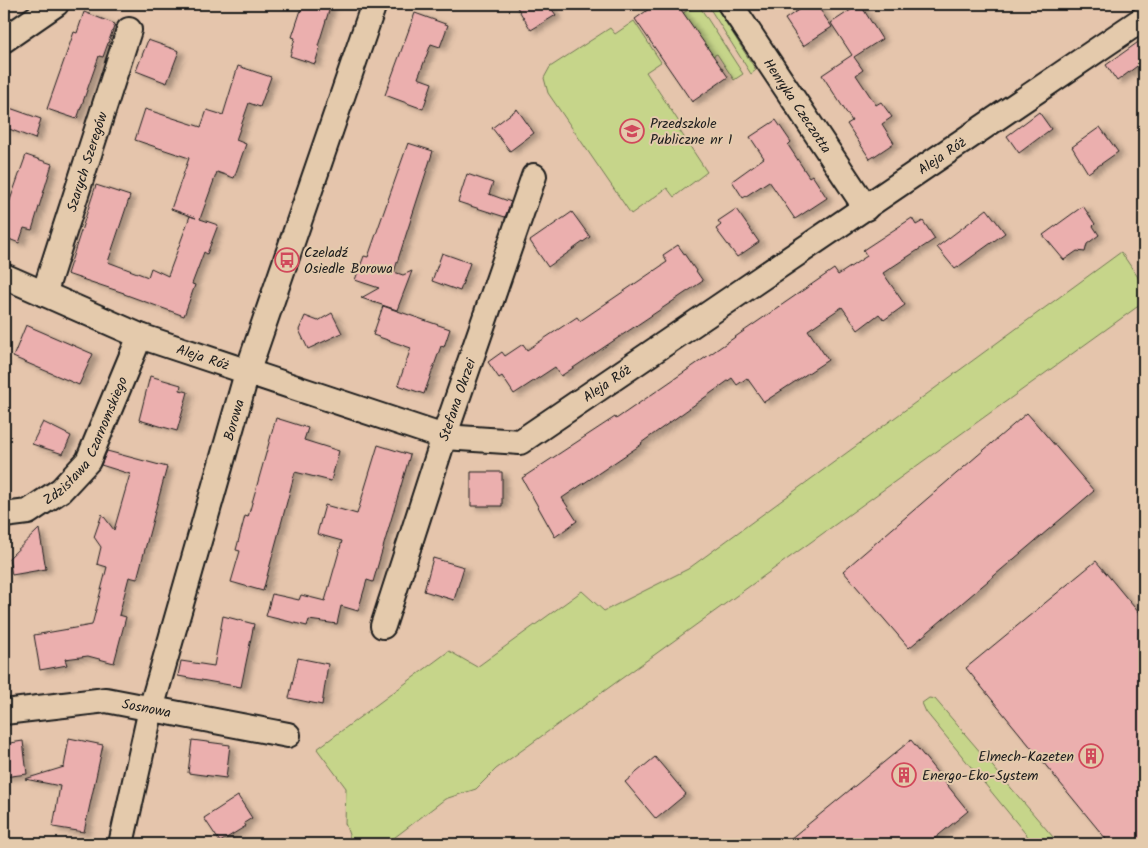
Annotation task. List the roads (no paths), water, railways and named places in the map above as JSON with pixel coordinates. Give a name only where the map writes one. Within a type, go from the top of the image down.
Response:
[{"type":"street","points":[[4,40],[56,4]]},
{"type":"street","name":"Borowa","points":[[121,844],[150,708],[247,373],[374,4]]},
{"type":"street","name":"Henryka Czeczotta","points":[[730,4],[866,208]]},
{"type":"street","name":"Aleja Róż","points":[[4,276],[140,336],[444,437],[520,442],[1144,18]]},
{"type":"street","name":"Szarych Szeregów","points":[[44,294],[129,30]]},
{"type":"street","name":"Stefana Okrzei","points":[[383,626],[444,437],[534,176]]},
{"type":"street","name":"Zdzisława Czarnomskiego","points":[[4,515],[28,512],[61,490],[88,462],[140,336]]},
{"type":"street","name":"Sosnowa","points":[[4,712],[106,700],[288,735]]},
{"type":"place","name":"Przedszkole Publiczne nr 1","points":[[632,131]]},
{"type":"place","name":"Czeladź Osiedle Borowa","points":[[287,260]]},
{"type":"place","name":"Elmech-Kazeten","points":[[1091,756]]},
{"type":"place","name":"Energo-Eko-System","points":[[904,775]]}]
